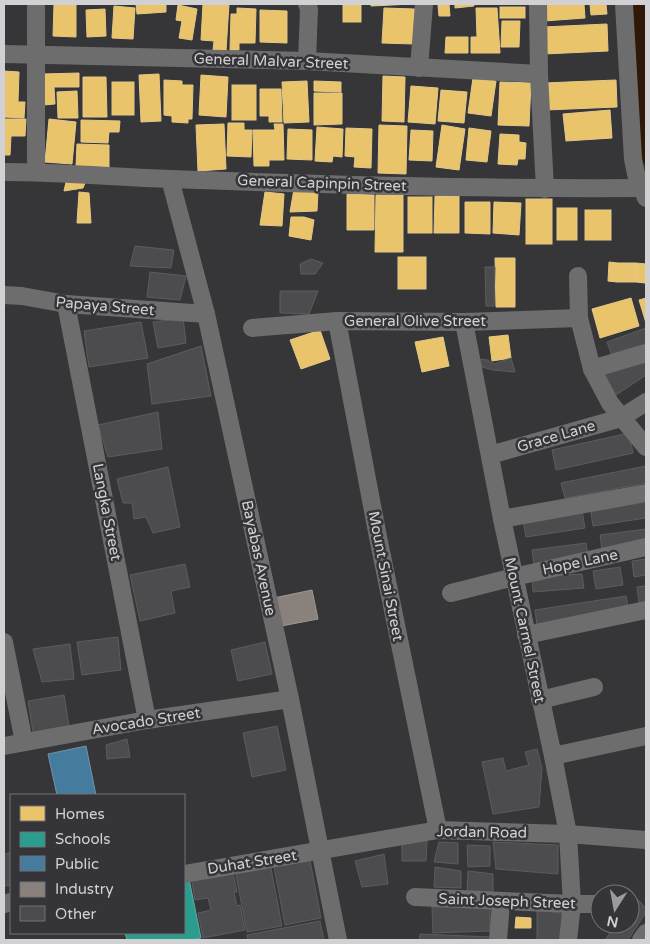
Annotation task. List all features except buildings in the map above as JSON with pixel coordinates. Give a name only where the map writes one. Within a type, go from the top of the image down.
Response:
[{"type":"street","points":[[36,4],[36,172]]},
{"type":"street","points":[[307,4],[309,9],[307,61]]},
{"type":"street","points":[[419,68],[424,4]]},
{"type":"street","points":[[538,4],[539,74],[545,189]]},
{"type":"street","points":[[624,4],[633,159],[643,193]]},
{"type":"street","name":"General Malvar Street","points":[[4,54],[307,61],[539,74]]},
{"type":"street","name":"General Capinpin Street","points":[[4,172],[170,179],[643,193]]},
{"type":"street","name":"Bayabas Avenue","points":[[170,179],[206,314],[290,699],[338,940]]},
{"type":"street","points":[[578,276],[578,318],[592,369],[621,418],[646,447]]},
{"type":"street","name":"Papaya Street","points":[[4,295],[22,296],[66,304],[206,314]]},
{"type":"street","name":"Langka Street","points":[[66,304],[147,720]]},
{"type":"street","name":"General Olive Street","points":[[252,328],[337,321],[464,322],[578,318]]},
{"type":"street","name":"Mount Sinai Street","points":[[337,321],[378,537],[438,830]]},
{"type":"street","name":"Mount Carmel Street","points":[[464,322],[502,519],[568,834],[572,904],[568,940]]},
{"type":"street","points":[[592,369],[646,353]]},
{"type":"street","name":"Grace Lane","points":[[490,455],[621,418],[646,402]]},
{"type":"street","points":[[502,519],[646,493]]},
{"type":"street","name":"Hope Lane","points":[[451,593],[514,576],[646,548]]},
{"type":"street","points":[[526,635],[646,610]]},
{"type":"street","points":[[4,642],[24,742]]},
{"type":"street","points":[[540,700],[594,687]]},
{"type":"street","name":"Avocado Street","points":[[4,746],[147,720],[290,699]]},
{"type":"street","points":[[553,756],[646,736]]},
{"type":"street","name":"Jordan Road","points":[[320,851],[438,830],[568,834],[646,840]]},
{"type":"street","name":"Duhat Street","points":[[185,874],[320,851]]},
{"type":"street","name":"Saint Joseph Street","points":[[415,897],[501,902],[590,904]]},
{"type":"street","points":[[498,940],[501,902]]},
{"type":"street","points":[[641,940],[646,933]]},
{"type":"waterway","points":[[639,4],[642,49],[642,108],[646,149]]}]
